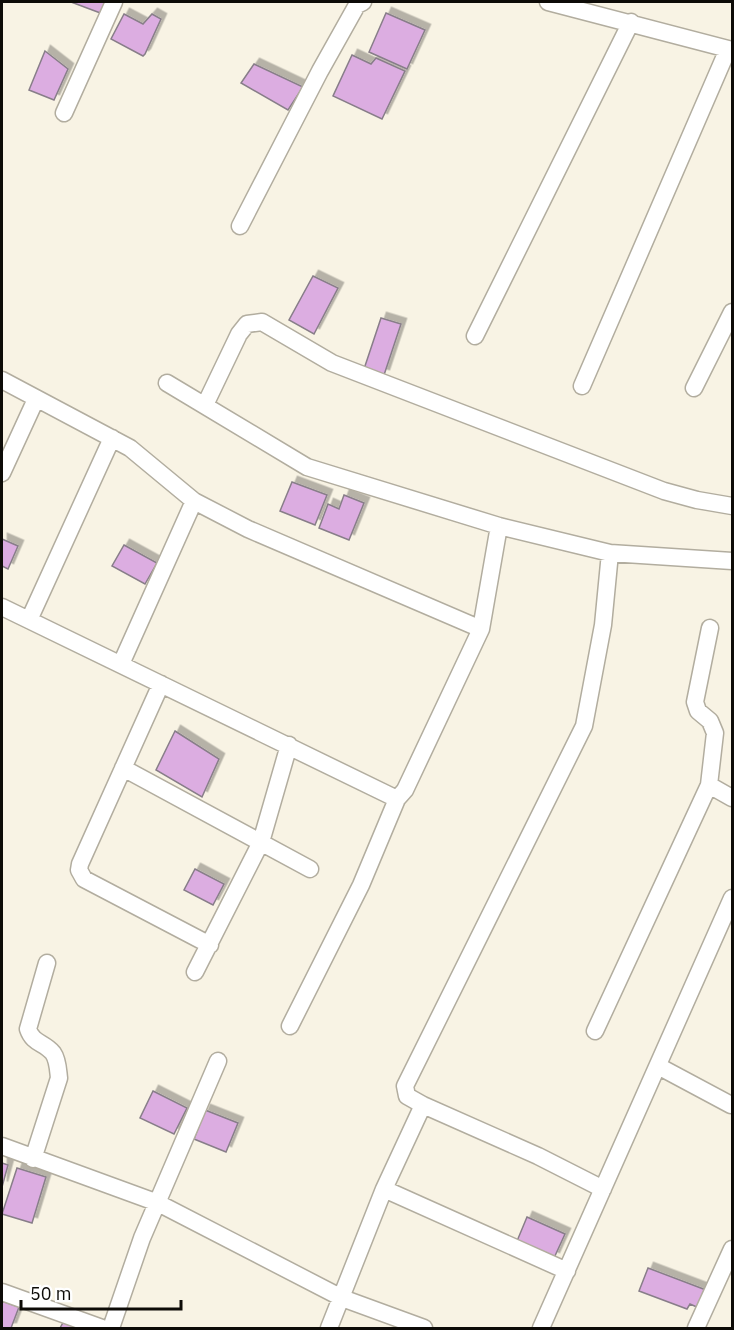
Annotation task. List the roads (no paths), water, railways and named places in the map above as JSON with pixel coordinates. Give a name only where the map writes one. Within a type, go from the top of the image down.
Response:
[{"type":"street","points":[[64,113],[114,2]]},
{"type":"street","points":[[240,226],[320,71],[357,4],[363,2]]},
{"type":"street","points":[[548,2],[730,49],[582,386]]},
{"type":"street","points":[[475,336],[630,22]]},
{"type":"street","points":[[694,388],[732,312]]},
{"type":"street","points":[[205,405],[239,334],[247,324],[262,322],[332,363],[664,491],[732,506]]},
{"type":"street","points":[[2,380],[130,448],[194,501],[248,529],[481,629]]},
{"type":"street","points":[[167,383],[307,467],[499,526],[610,553],[732,561]]},
{"type":"street","points":[[2,473],[36,399]]},
{"type":"street","points":[[29,620],[112,438]]},
{"type":"street","points":[[121,664],[194,501]]},
{"type":"street","points":[[290,1026],[361,885],[398,799],[405,790],[481,629],[499,526]]},
{"type":"street","points":[[603,1190],[538,1156],[423,1105],[407,1096],[405,1086],[584,726],[603,625],[610,553]]},
{"type":"street","points":[[2,608],[398,799]]},
{"type":"street","points":[[595,1031],[709,785],[715,733],[710,721],[698,711],[695,702],[710,628]]},
{"type":"street","points":[[161,684],[79,870],[84,879],[210,945]]},
{"type":"street","points":[[195,972],[261,842],[289,745]]},
{"type":"street","points":[[123,768],[310,869]]},
{"type":"street","points":[[709,785],[732,798]]},
{"type":"street","points":[[541,1329],[732,898]]},
{"type":"street","points":[[33,1159],[59,1078],[54,1054],[31,1037],[28,1029],[47,963]]},
{"type":"street","points":[[111,1329],[142,1238],[218,1061]]},
{"type":"street","points":[[658,1066],[731,1105]]},
{"type":"street","points":[[329,1329],[384,1189],[423,1105]]},
{"type":"street","points":[[2,1146],[158,1203],[342,1298],[424,1329]]},
{"type":"street","points":[[384,1189],[567,1271]]},
{"type":"street","points":[[696,1329],[732,1249]]},
{"type":"street","points":[[2,1292],[102,1329]]}]
